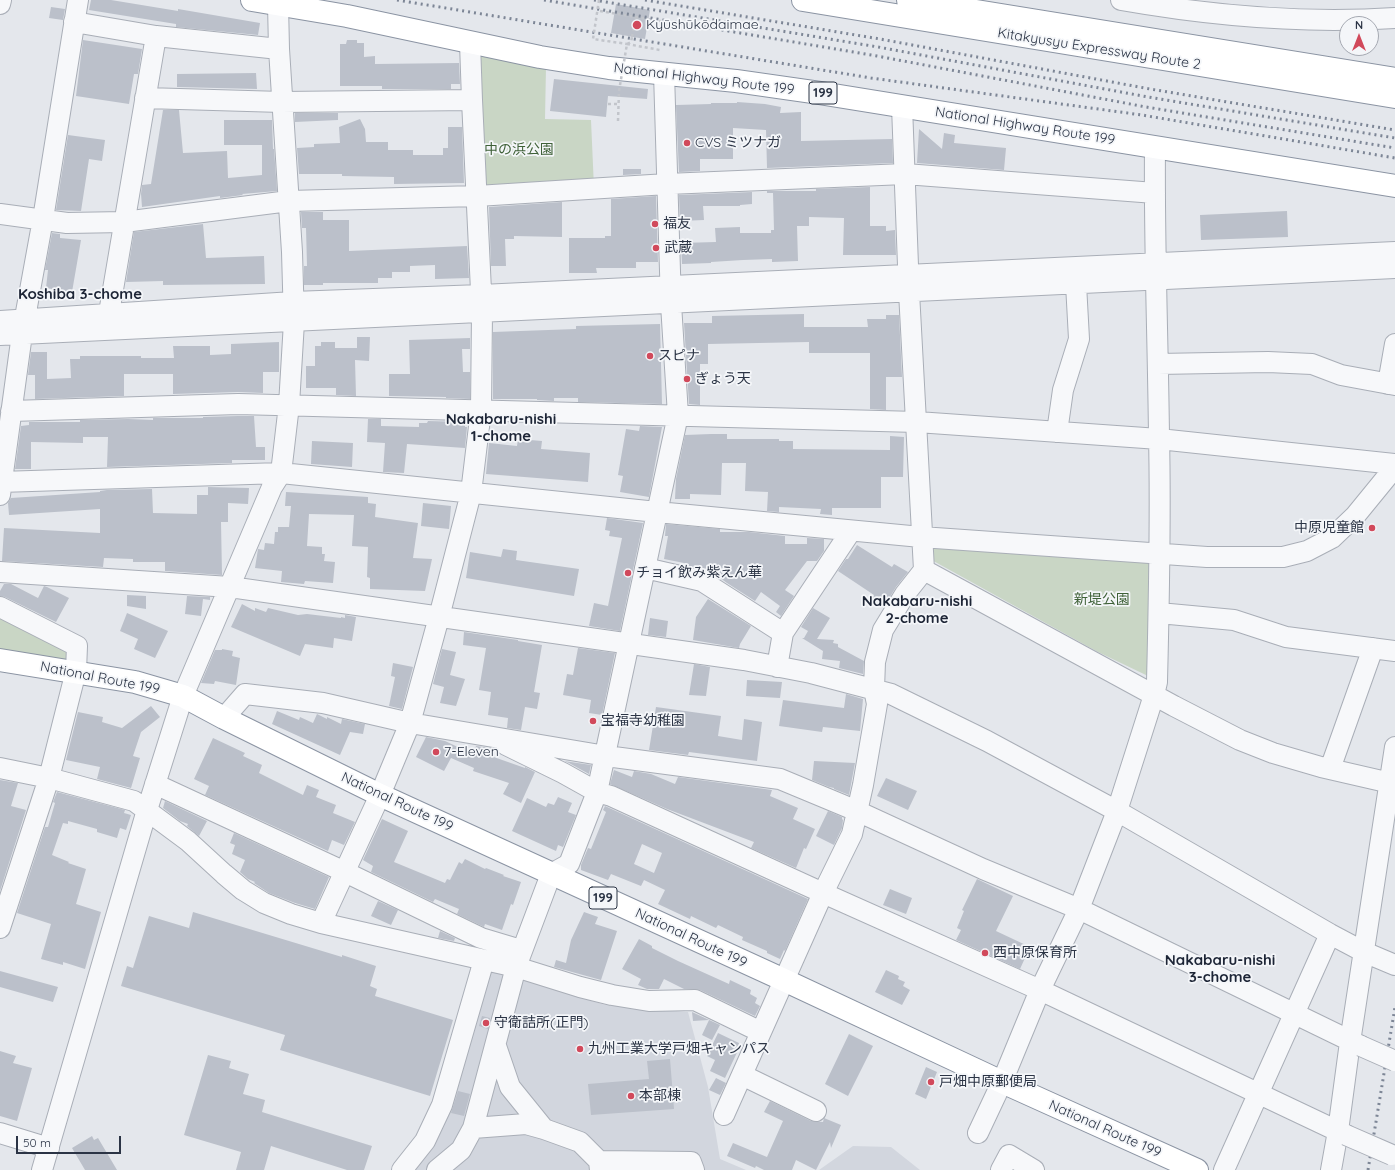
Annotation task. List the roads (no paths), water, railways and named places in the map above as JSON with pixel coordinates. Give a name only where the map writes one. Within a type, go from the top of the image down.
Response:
[{"type":"highway","name":"National Highway Route 199","points":[[252,0],[346,16],[540,58],[609,68],[736,81],[902,106],[1395,186]]},
{"type":"highway","name":"Kitakyusyu Expressway Route 2","points":[[803,0],[1395,97]]},
{"type":"highway","name":"Kitakyusyu Expressway Route 2","points":[[908,0],[1395,79]]},
{"type":"highway","name":"National Route 199","points":[[0,660],[76,671],[135,682],[183,696],[224,718],[380,795],[784,980],[1002,1082],[1197,1170]]},
{"type":"street","points":[[0,4],[1,0]]},
{"type":"street","points":[[78,0],[43,219],[23,327],[1,487],[280,472],[657,512],[921,537],[1206,557],[1283,557],[1307,551],[1332,538],[1355,516],[1395,467]]},
{"type":"street","points":[[1130,1],[1238,16],[1316,21],[1395,18]]},
{"type":"street","points":[[42,1170],[147,810],[183,696],[272,487],[280,472],[289,405],[294,302],[279,49],[278,4]]},
{"type":"street","points":[[74,22],[156,36],[279,49]]},
{"type":"street","points":[[109,313],[156,36]]},
{"type":"street","points":[[321,923],[380,795],[410,723],[471,493],[481,410],[482,304],[470,43]]},
{"type":"street","points":[[437,1170],[461,1150],[474,1128],[519,959],[551,874],[568,864],[597,792],[606,756],[678,415],[671,295],[664,73]]},
{"type":"street","points":[[145,98],[282,102],[472,100]]},
{"type":"street","points":[[724,1115],[823,893],[852,834],[877,704],[874,689],[875,662],[884,630],[905,594],[924,570],[921,537],[917,422],[909,284],[902,106]]},
{"type":"street","points":[[978,1133],[1002,1082],[1040,990],[1079,909],[1116,811],[1157,682],[1160,553],[1160,439],[1155,147]]},
{"type":"street","points":[[0,214],[67,223],[124,222],[289,201],[477,196],[667,184],[905,174],[1155,193]]},
{"type":"street","points":[[909,284],[1076,284],[1156,272],[1395,252]]},
{"type":"street","points":[[0,321],[23,327],[294,322],[482,304],[1156,272],[1395,268]]},
{"type":"street","points":[[1057,432],[1063,390],[1079,339],[1076,284]]},
{"type":"street","points":[[0,335],[23,327],[109,313],[294,302],[482,304]]},
{"type":"street","points":[[1158,364],[1268,362],[1312,364],[1341,375],[1391,385],[1395,344]]},
{"type":"street","points":[[11,411],[238,404],[917,422],[1160,439],[1395,464]]},
{"type":"street","points":[[777,667],[783,633],[851,530]]},
{"type":"street","points":[[645,568],[702,581],[783,633]]},
{"type":"street","points":[[924,570],[1240,740],[1273,753],[1392,784]]},
{"type":"street","points":[[0,572],[230,587],[744,660],[812,673],[874,689],[891,694],[987,741],[1116,811],[1330,934],[1395,965]]},
{"type":"street","points":[[0,607],[78,646],[76,671],[49,778],[0,928]]},
{"type":"street","points":[[1158,613],[1234,620],[1286,637],[1395,651]]},
{"type":"street","points":[[1330,769],[1373,648]]},
{"type":"street","points":[[224,718],[244,694],[323,703],[410,723],[606,756],[780,779],[857,811],[983,869],[1079,909],[1293,1014],[1395,1062]]},
{"type":"street","points":[[486,736],[563,773],[597,792],[611,796],[1040,990],[1258,1094],[1393,1155]]},
{"type":"street","points":[[1331,1170],[1342,1133],[1369,953],[1392,784],[1395,747]]},
{"type":"street","points":[[0,768],[49,778],[134,801],[188,841],[243,890],[264,903],[291,914],[321,923],[484,960],[519,959]]},
{"type":"street","points":[[156,784],[345,872],[481,938],[519,959],[580,987],[612,995],[649,1001],[695,1000],[761,1032]]},
{"type":"street","points":[[1224,1170],[1330,934]]},
{"type":"street","points":[[402,1170],[424,1142],[442,1105],[484,960]]},
{"type":"street","points":[[496,1046],[510,1087],[544,1129]]},
{"type":"street","points":[[742,1075],[816,1111]]},
{"type":"street","points":[[474,1128],[526,1124],[544,1129],[580,1142],[600,1166],[697,1167]]},
{"type":"street","points":[[0,1133],[49,1148]]},
{"type":"street","points":[[1001,1170],[1009,1155],[1034,1170]]},
{"type":"railway","points":[[397,0],[871,78],[1142,115],[1395,158]]},
{"type":"railway","points":[[544,0],[877,56],[1146,107],[1395,148]]},
{"type":"railway","points":[[594,0],[878,47],[1148,97],[1395,138]]},
{"type":"railway","points":[[645,0],[880,39],[1150,89],[1395,130]]},
{"type":"railway","points":[[1368,1170],[1395,1007]]},
{"type":"place","name":"Kyūshūkōdaimae","points":[[637,25]]},
{"type":"place","name":"CVS ミツナガ","points":[[687,143]]},
{"type":"place","name":"福友","points":[[655,224]]},
{"type":"place","name":"武蔵","points":[[656,248]]},
{"type":"place","name":"スピナ","points":[[650,356]]},
{"type":"place","name":"ぎょう天","points":[[687,379]]},
{"type":"place","name":"中原児童館","points":[[1372,528]]},
{"type":"place","name":"チョイ飲み紫えん華","points":[[628,573]]},
{"type":"place","name":"宝福寺幼稚園","points":[[593,721]]},
{"type":"place","name":"7-Eleven","points":[[436,752]]},
{"type":"place","name":"西中原保育所","points":[[985,953]]},
{"type":"place","name":"守衛詰所(正門)","points":[[486,1023]]},
{"type":"place","name":"九州工業大学戸畑キャンパス","points":[[580,1049]]},
{"type":"place","name":"戸畑中原郵便局","points":[[931,1082]]},
{"type":"place","name":"本部棟","points":[[631,1096]]},
{"type":"district","name":"Koshiba 3-chome","points":[[80,294]]},
{"type":"district","name":"Nakabaru-nishi 1-chome","points":[[501,428]]},
{"type":"district","name":"Nakabaru-nishi 2-chome","points":[[917,610]]},
{"type":"district","name":"Nakabaru-nishi 3-chome","points":[[1220,968]]},
{"type":"park label","name":"中の浜公園","points":[[519,150]]},
{"type":"park label","name":"新堤公園","points":[[1102,600]]}]
